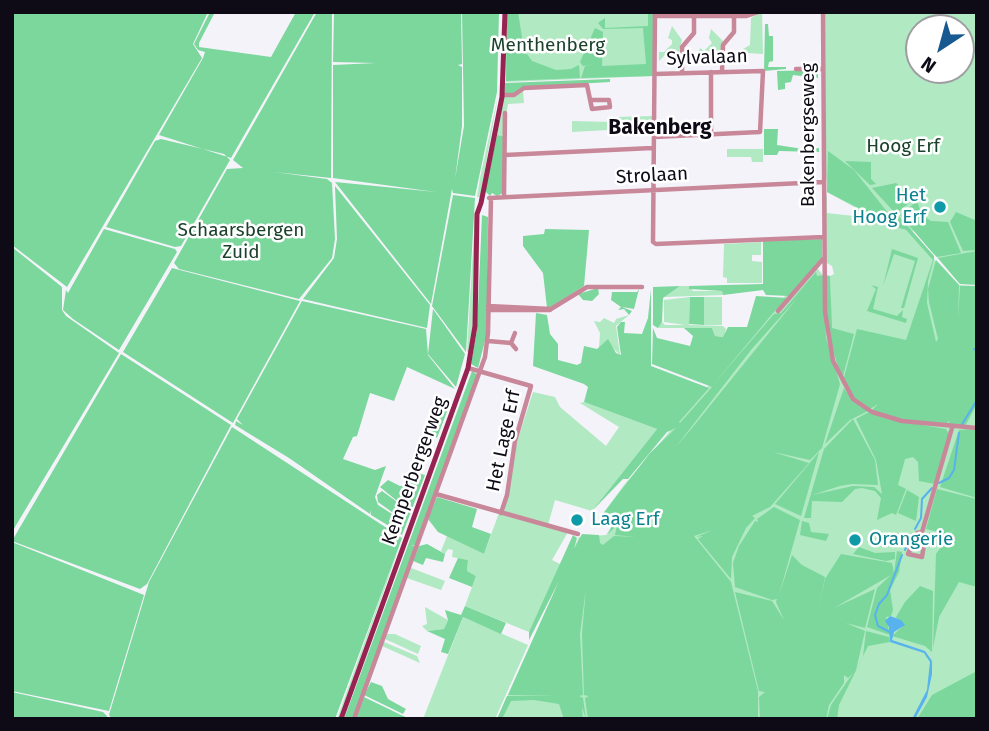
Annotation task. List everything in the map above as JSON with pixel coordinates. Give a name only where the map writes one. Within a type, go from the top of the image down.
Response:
[{"type":"main road","name":"Kemperbergerweg","points":[[341,719],[468,368],[475,326],[477,226],[502,95],[505,12]]},
{"type":"street","points":[[758,12],[734,16],[655,14],[653,242],[824,237]]},
{"type":"street","name":"Bakenbergseweg","points":[[823,12],[824,272],[830,350],[842,383],[853,399],[888,418],[952,428],[977,428]]},
{"type":"street","points":[[682,73],[682,47],[694,33],[698,15]]},
{"type":"street","points":[[722,72],[723,45],[734,32],[734,16]]},
{"type":"street","points":[[796,69],[823,69]]},
{"type":"street","name":"Sylvalaan","points":[[655,74],[761,70],[761,131],[710,134]]},
{"type":"street","points":[[654,137],[710,134],[711,72]]},
{"type":"street","points":[[502,95],[514,95],[524,88],[587,85],[591,100]]},
{"type":"street","points":[[504,197],[505,113]]},
{"type":"street","points":[[505,155],[652,148]]},
{"type":"street","name":"Strolaan","points":[[481,200],[823,182]]},
{"type":"street","name":"Kemperbergerweg","points":[[354,719],[480,371],[488,341],[491,198]]},
{"type":"street","points":[[778,312],[824,258]]},
{"type":"street","points":[[816,267],[824,272]]},
{"type":"street","points":[[488,308],[549,310],[587,287],[642,287]]},
{"type":"street","points":[[511,342],[515,332]]},
{"type":"street","points":[[488,341],[511,342]]},
{"type":"street","points":[[511,342],[516,349]]},
{"type":"street","points":[[468,368],[480,371]]},
{"type":"street","name":"Het Lage Erf","points":[[480,371],[528,383],[532,388],[515,441],[507,495],[501,513]]},
{"type":"street","points":[[922,532],[916,533],[908,554],[922,557],[925,538],[922,532],[952,428]]},
{"type":"street","name":"Kemperbergerweg","points":[[436,494],[501,513]]},
{"type":"street","points":[[501,513],[578,534]]},
{"type":"green space","points":[[12,12],[208,12],[193,44],[202,58],[67,287],[12,245]]},
{"type":"green space","points":[[210,12],[215,12],[199,47],[271,57],[296,12],[315,12],[231,158],[159,135],[203,58],[205,52],[198,50],[194,44]]},
{"type":"green space","name":"Schaarsbergen Zuid","points":[[317,12],[332,12],[331,178],[274,172],[327,179],[332,183],[335,239],[332,258],[299,299],[179,269],[174,263],[227,169],[243,168],[233,160]]},
{"type":"green space","points":[[334,12],[461,12],[462,64],[458,65],[462,67],[462,126],[455,179],[464,126],[462,12],[499,12],[497,92],[475,196],[453,193],[452,189],[431,304],[335,182],[436,192],[333,178],[333,65],[376,63],[333,62]]},
{"type":"green space","name":"Menthenberg","points":[[507,12],[654,12],[653,76],[506,82]]},
{"type":"green space","points":[[507,12],[518,12],[524,50],[532,61],[556,70],[571,69],[579,65],[580,78],[506,81]]},
{"type":"green space","points":[[648,12],[654,12],[653,76],[581,78],[585,66],[595,64],[583,66],[580,62],[595,28],[603,32],[602,66],[646,64],[643,28],[603,29],[598,23],[605,18],[605,28],[648,26]]},
{"type":"green space","points":[[762,12],[763,54],[747,53],[742,57],[736,53],[750,45],[751,18]]},
{"type":"green space","name":"Hoog Erf","points":[[825,12],[977,12],[977,284],[960,284],[915,232],[873,215],[879,223],[906,230],[959,285],[977,286],[977,719],[497,719],[579,537],[606,535],[614,523],[602,515],[624,485],[813,263],[822,274],[824,326],[831,328],[830,276],[834,274],[832,266],[825,262],[825,197],[827,196],[827,213],[854,216],[856,208],[827,192],[827,175],[826,185]]},
{"type":"green space","points":[[765,24],[768,24],[769,36],[773,36],[773,61],[769,62],[768,67],[786,69],[764,71]]},
{"type":"green space","points":[[672,26],[682,40],[678,54],[666,54],[659,61],[659,52],[664,52],[672,44],[672,40],[668,38]]},
{"type":"green space","points":[[711,29],[723,41],[720,53],[697,58],[700,48],[704,51],[712,43],[709,38]]},
{"type":"green space","points":[[818,70],[818,78],[793,75],[791,82],[785,83],[785,89],[778,90],[777,71]]},
{"type":"green space","points":[[610,79],[610,82],[524,87],[516,93],[504,93],[505,83]]},
{"type":"green space","points":[[523,91],[524,103],[508,104],[503,136],[497,135],[504,97],[514,97]]},
{"type":"green space","points":[[498,96],[480,197],[477,197],[480,178]]},
{"type":"green space","points":[[653,116],[653,123],[646,123],[645,128],[572,132],[572,121],[612,122],[616,117]]},
{"type":"green space","points":[[764,129],[778,129],[777,145],[803,149],[819,148],[819,152],[779,151],[777,155],[764,155]]},
{"type":"green space","points":[[497,135],[503,136],[503,193],[497,196],[492,193],[490,196],[485,191]]},
{"type":"green space","points":[[161,139],[224,154],[230,160],[181,246],[175,247],[106,227],[155,141]]},
{"type":"green space","points":[[727,149],[763,149],[763,162],[752,162],[751,157],[727,157]]},
{"type":"green space","points":[[828,151],[854,170],[892,218],[899,216],[934,256],[928,281],[927,303],[936,342],[938,339],[928,289],[936,260],[959,285],[958,320],[960,286],[977,286],[977,404],[964,428],[948,425],[950,420],[946,424],[903,420],[871,411],[878,404],[870,409],[854,398],[843,381],[857,329],[906,340],[933,260],[906,230],[876,222],[872,215],[827,192]]},
{"type":"green space","points":[[845,161],[871,162],[871,179],[876,184],[870,185]]},
{"type":"green space","points":[[896,183],[915,198],[896,214],[872,188]]},
{"type":"green space","points":[[335,186],[430,305],[427,328],[303,299],[334,258],[337,239]]},
{"type":"green space","points":[[453,195],[475,198],[466,352],[432,306]]},
{"type":"green space","points":[[917,201],[922,215],[931,221],[948,222],[961,253],[937,257],[900,215]]},
{"type":"green space","points":[[956,212],[977,221],[977,250],[963,251],[950,222]]},
{"type":"green space","points":[[475,214],[473,326],[470,353],[467,352]]},
{"type":"green space","points":[[482,215],[488,217],[487,333],[478,368],[471,364],[477,330]]},
{"type":"green space","points":[[104,229],[175,249],[177,252],[119,350],[63,310],[66,290],[68,293]]},
{"type":"green space","points":[[545,229],[589,230],[584,286],[547,308],[543,273],[523,246],[523,236],[544,234]]},
{"type":"green space","points":[[822,239],[822,257],[789,296],[766,295],[763,290],[723,295],[722,291],[689,289],[689,286],[763,284],[763,241]]},
{"type":"green space","points":[[761,242],[761,255],[752,255],[752,261],[762,262],[762,283],[727,283],[727,278],[723,277],[724,244]]},
{"type":"green space","points":[[12,247],[62,287],[62,310],[66,316],[119,353],[12,532]]},
{"type":"green space","points":[[892,249],[918,258],[904,308],[901,308],[915,261],[894,254],[883,286]]},
{"type":"green space","points":[[977,251],[977,285],[960,284],[938,258]]},
{"type":"green space","points":[[172,268],[300,301],[233,423],[123,352]]},
{"type":"green space","points":[[816,272],[817,276],[823,275],[826,338],[840,384],[822,448],[810,460],[773,452],[809,463],[770,507],[752,516],[755,518],[746,528],[732,557],[731,579],[698,539],[703,536],[696,537],[713,530],[694,536],[731,582],[758,691],[758,719],[588,719],[585,698],[589,696],[584,695],[582,634],[586,588],[580,634],[583,695],[579,696],[583,698],[586,719],[582,707],[583,719],[564,719],[559,704],[534,700],[511,701],[502,719],[497,719],[507,696],[558,696],[508,695],[559,581],[529,640],[529,632],[573,535],[577,538],[574,549],[582,534],[599,535],[603,545],[614,536],[636,537],[615,535],[617,525],[608,534],[614,522],[602,515],[650,453],[676,428],[667,432],[628,479],[623,479],[592,511],[657,429],[584,402],[588,387],[584,384],[533,366],[536,313],[547,315],[550,334],[558,344],[558,360],[577,365],[581,363],[584,346],[597,349],[608,339],[616,353],[621,355],[617,327],[621,322],[625,322],[624,333],[642,334],[648,318],[651,289],[651,366],[709,388],[680,423],[712,387],[652,364],[653,328],[657,338],[690,346],[693,336],[684,328],[712,328],[715,336],[723,337],[728,327],[747,327],[756,296],[788,298],[773,313],[712,386],[774,314],[781,313]],"holes":[[[798,297],[675,448],[751,350]]]},
{"type":"green space","points":[[826,275],[830,276],[832,328],[854,334],[842,380],[827,330]]},
{"type":"green space","points":[[871,285],[878,287],[873,309],[897,316],[903,310],[902,317],[907,319],[906,323],[867,311],[876,289]]},
{"type":"green space","points":[[680,286],[689,286],[693,291],[722,291],[723,295],[664,297]]},
{"type":"green space","points":[[680,286],[663,298],[662,322],[656,327],[653,325],[653,287]]},
{"type":"green space","points":[[598,288],[599,294],[592,301],[583,300],[578,294]]},
{"type":"green space","points":[[639,289],[634,309],[622,307],[632,311],[629,315],[624,309],[618,310],[621,307],[611,300],[612,292],[637,292]]},
{"type":"green space","points":[[690,297],[689,325],[723,326],[726,329],[724,337],[715,336],[712,328],[658,328],[662,322],[665,325],[685,325],[664,322],[664,300]]},
{"type":"green space","points":[[690,297],[704,297],[704,325],[689,324]]},
{"type":"green space","points":[[704,297],[722,297],[722,325],[704,325]]},
{"type":"green space","points":[[302,301],[426,329],[428,355],[455,389],[407,367],[394,401],[370,393],[357,436],[353,437],[343,459],[375,470],[386,466],[375,497],[378,505],[392,514],[389,526],[371,515],[370,510],[370,514],[289,458],[235,425],[236,421],[243,425],[237,419]]},
{"type":"green space","points":[[433,309],[465,354],[456,387],[428,354]]},
{"type":"green space","points":[[629,315],[616,326],[620,355],[606,341],[599,348],[600,333],[594,321],[600,322],[604,318],[614,323],[616,319]]},
{"type":"green space","points":[[121,354],[231,425],[147,584],[140,589],[12,541]]},
{"type":"green space","points":[[472,371],[478,375],[416,545],[411,545],[416,546],[353,719],[344,719]]},
{"type":"green space","points":[[844,388],[852,400],[868,411],[850,420],[825,444]]},
{"type":"green space","points":[[533,392],[555,397],[560,407],[606,446],[619,427],[580,403],[584,402],[657,429],[592,511],[555,500],[548,525],[503,511],[517,442]]},
{"type":"green space","points":[[449,401],[437,438],[430,434],[440,407]]},
{"type":"green space","points":[[869,412],[887,419],[946,429],[949,434],[935,484],[919,481],[918,462],[913,457],[905,459],[898,485],[906,489],[896,515],[892,513],[877,520],[881,498],[875,491],[862,488],[855,489],[842,502],[812,501],[811,518],[804,518],[824,449],[853,419],[875,460],[878,485],[852,484],[812,495],[853,486],[874,487],[882,494],[876,460],[856,419]]},
{"type":"green space","points":[[232,427],[402,538],[335,719],[112,719],[109,715],[149,582]]},
{"type":"green space","points":[[977,429],[977,498],[940,487],[959,430]]},
{"type":"green space","points":[[819,452],[801,516],[775,504],[776,503]]},
{"type":"green space","points":[[417,473],[425,475],[402,535],[391,527],[402,505],[380,487],[388,480],[400,486],[408,485]]},
{"type":"green space","points":[[937,489],[977,499],[977,587],[959,582],[939,617],[933,648],[936,554],[957,525],[946,539],[938,532],[926,529]]},
{"type":"green space","points":[[907,490],[919,497],[916,521],[898,513]]},
{"type":"green space","points":[[382,491],[400,504],[396,515],[378,502],[377,495]]},
{"type":"green space","points":[[437,497],[477,509],[472,527],[491,534],[484,554],[438,532],[428,519]]},
{"type":"green space","points":[[774,507],[800,520],[779,595],[792,555],[802,565],[825,577],[819,608],[825,579],[841,554],[892,563],[894,573],[897,551],[902,552],[899,572],[890,590],[893,610],[891,616],[886,617],[890,635],[867,627],[877,588],[891,575],[834,608],[875,589],[865,628],[846,623],[865,631],[856,670],[863,656],[866,631],[889,637],[890,642],[868,646],[839,705],[837,719],[827,719],[831,705],[853,673],[848,678],[844,675],[844,683],[829,705],[826,719],[760,719],[759,697],[765,692],[759,691],[735,592],[772,601],[784,620],[777,599],[772,600],[735,587],[733,563],[739,546],[755,521],[758,522],[757,519]]},
{"type":"green space","points":[[499,513],[568,532],[552,560],[562,565],[529,632],[465,606],[476,576],[467,571],[468,560],[452,557],[453,550],[448,549],[445,554],[441,551],[447,536],[484,554]]},
{"type":"green space","points":[[802,521],[809,523],[811,532],[829,534],[826,541],[800,535]]},
{"type":"green space","points":[[12,542],[144,595],[109,711],[12,691]]},
{"type":"green space","points":[[401,542],[339,719],[337,719],[392,565]]},
{"type":"green space","points":[[427,544],[445,554],[443,562],[426,558],[423,565],[413,561],[419,546]]},
{"type":"green space","points":[[859,547],[875,553],[895,552],[895,559],[886,561],[853,554]]},
{"type":"green space","points":[[458,558],[468,560],[467,571],[476,576],[472,587],[449,578]]},
{"type":"green space","points":[[411,568],[445,581],[441,590],[407,578]]},
{"type":"green space","points":[[920,586],[933,591],[932,652],[925,646],[892,636],[902,627],[896,617]]},
{"type":"green space","points":[[465,606],[506,623],[501,634],[463,617],[448,654],[441,652],[445,639],[427,631],[444,629],[448,620],[445,610],[461,615]]},
{"type":"green space","points":[[425,607],[448,620],[444,629],[427,631],[422,626],[427,624]]},
{"type":"green space","points":[[463,617],[528,645],[495,719],[423,719]]},
{"type":"green space","points":[[387,634],[395,634],[421,646],[418,654],[385,639]]},
{"type":"green space","points":[[384,642],[417,656],[420,663],[382,646]]},
{"type":"green space","points":[[977,671],[977,719],[917,719],[932,695]]},
{"type":"green space","points":[[371,682],[382,686],[388,699],[406,709],[403,714],[364,695]]},
{"type":"green space","points":[[12,692],[103,712],[107,716],[106,719],[12,719]]},
{"type":"green space","points":[[364,697],[399,714],[410,719],[356,719]]},
{"type":"water","points":[[890,616],[901,620],[905,625],[894,632],[892,640],[925,651],[932,661],[927,697],[915,719],[912,719],[927,690],[930,662],[924,653],[890,642],[889,627],[885,621]]},
{"type":"waterway","points":[[977,359],[977,385]]},
{"type":"waterway","points":[[961,426],[977,400]]},
{"type":"waterway","points":[[939,483],[949,478],[954,470],[959,433]]},
{"type":"waterway","points":[[915,529],[921,518],[922,499],[932,488]]},
{"type":"waterway","points":[[905,550],[912,534]]},
{"type":"waterway","points":[[890,632],[878,626],[875,615],[879,604],[887,595],[902,555]]},
{"type":"place","name":"Het Hoog Erf","points":[[940,207]]},
{"type":"place","name":"Laag Erf","points":[[577,520]]},
{"type":"place","name":"Orangerie","points":[[855,540]]},
{"type":"district","name":"Bakenberg","points":[[660,128]]}]
